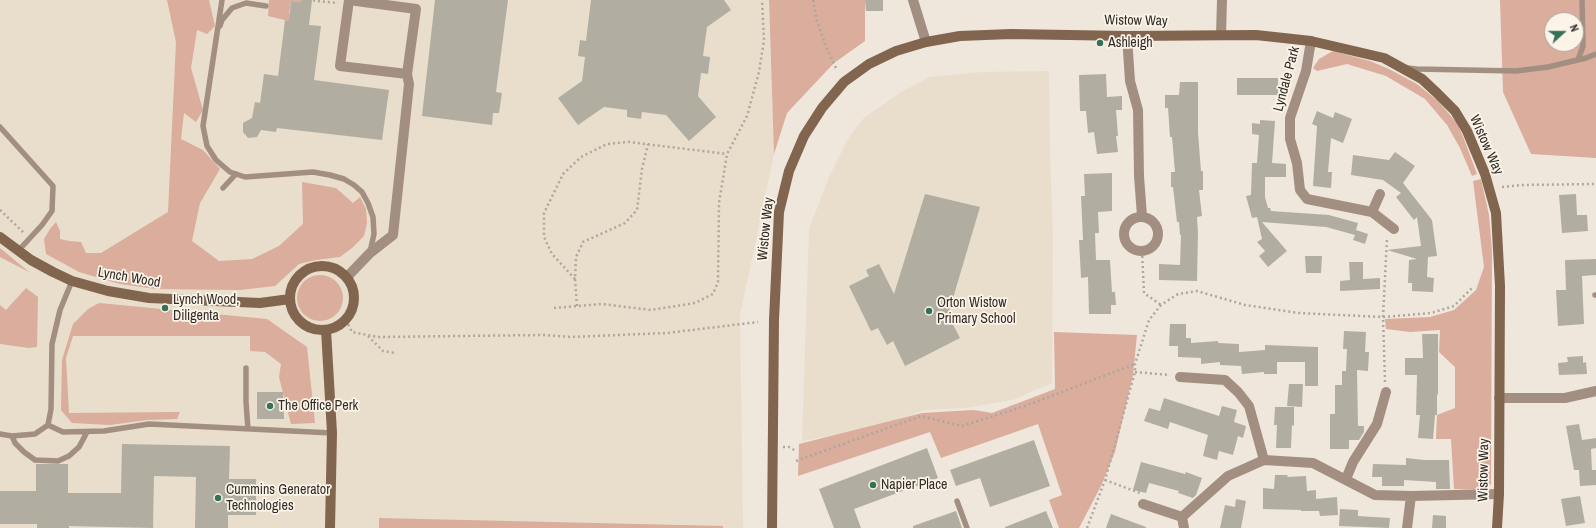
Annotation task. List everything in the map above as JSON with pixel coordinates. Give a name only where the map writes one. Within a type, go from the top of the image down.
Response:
[{"type":"street","points":[[347,277],[370,252],[394,235],[409,84],[407,74],[416,9],[349,0],[340,66],[407,74]]},
{"type":"street","points":[[913,0],[926,42]]},
{"type":"street","points":[[1221,35],[1222,0]]},
{"type":"street","name":"Wistow Way","points":[[772,528],[774,320],[779,212],[789,171],[804,136],[822,108],[844,82],[870,64],[896,51],[926,42],[960,36],[1011,34],[1127,36],[1256,35],[1311,41],[1384,58],[1422,79],[1455,111],[1467,131],[1489,184],[1496,213],[1500,286],[1499,494],[1497,528]]},
{"type":"street","points":[[1127,36],[1130,81],[1138,110],[1139,176],[1142,216]]},
{"type":"street","name":"Lyndale Park","points":[[1311,41],[1306,71],[1290,118],[1290,139],[1297,163],[1300,190],[1307,199],[1372,212],[1390,226]]},
{"type":"street","points":[[1372,212],[1380,194]]},
{"type":"street","points":[[1142,216],[1153,221],[1158,231],[1158,236],[1153,246],[1142,251],[1137,250],[1128,244],[1124,234],[1128,223],[1132,219],[1142,216]]},
{"type":"street","name":"Lynch Wood","points":[[0,237],[18,252],[31,260],[72,281],[108,291],[149,298],[260,304],[290,299]]},
{"type":"street","points":[[315,266],[324,266],[340,271],[347,277],[354,291],[353,306],[346,320],[340,325],[326,330],[310,328],[298,319],[294,313],[290,299],[291,290],[300,275],[307,269],[315,266]]},
{"type":"street","points":[[326,330],[332,433],[330,528]]},
{"type":"street","points":[[1180,376],[1225,380],[1238,392],[1249,406],[1264,460]]},
{"type":"street","points":[[1346,479],[1353,462],[1377,424],[1386,392]]},
{"type":"street","points":[[1499,398],[1565,398],[1596,392]]},
{"type":"street","points":[[1182,517],[1228,476],[1264,460],[1313,463],[1375,495],[1411,496],[1499,494]]},
{"type":"street","points":[[1407,528],[1411,496]]},
{"type":"street","points":[[1144,504],[1182,517]]},
{"type":"street","points":[[1182,517],[1184,528]]},
{"type":"lane","points":[[222,0],[203,126],[207,146],[216,160],[230,172],[244,177],[313,172],[344,179],[354,185],[365,198],[373,217],[374,234],[370,252]]},
{"type":"lane","points":[[1578,60],[1583,46],[1582,0]]},
{"type":"lane","points":[[216,40],[222,20],[232,8],[246,3],[266,6]]},
{"type":"lane","points":[[1400,67],[1417,69],[1516,71],[1548,67],[1596,54]]},
{"type":"lane","points":[[0,127],[53,186],[52,211],[42,225],[18,252]]},
{"type":"lane","points":[[223,188],[236,174]]},
{"type":"lane","points":[[0,434],[12,436],[35,434],[48,425],[51,409],[52,344],[60,310],[72,281]]},
{"type":"lane","points":[[246,368],[248,429]]},
{"type":"lane","points":[[48,425],[63,432],[104,431],[149,424],[332,433]]},
{"type":"lane","points":[[12,436],[24,452],[35,460],[58,461],[69,456],[79,447],[87,432]]},
{"type":"lane","points":[[957,501],[967,528]]},
{"type":"path","points":[[308,0],[348,4]]},
{"type":"path","points":[[554,308],[602,304],[650,310],[695,303],[713,294],[718,282],[719,203],[727,154],[747,116],[759,72],[764,40],[762,0]]},
{"type":"path","points":[[813,0],[817,21],[826,47],[837,70]]},
{"type":"path","points":[[575,280],[552,254],[544,237],[544,213],[562,174],[581,156],[607,144],[629,142],[727,154]]},
{"type":"path","points":[[577,306],[575,280],[576,257],[583,242],[626,223],[637,210],[642,169],[648,144]]},
{"type":"path","points":[[1502,187],[1596,184]]},
{"type":"path","points":[[0,210],[30,238]]},
{"type":"path","points":[[1386,392],[1383,316],[1390,226]]},
{"type":"path","points":[[1142,251],[1144,293],[1160,305]]},
{"type":"path","points":[[1087,528],[1105,480],[1135,372],[1135,364],[1149,320],[1160,305],[1178,294],[1197,291],[1245,305],[1298,313],[1383,316],[1431,313],[1454,306],[1473,287]]},
{"type":"path","points":[[346,320],[352,332],[378,337],[544,335],[570,337],[668,333],[758,322]]},
{"type":"path","points":[[368,335],[383,351],[396,352]]},
{"type":"path","points":[[796,461],[921,416],[962,426],[1025,406],[1135,364]]},
{"type":"path","points":[[1135,372],[1180,376]]},
{"type":"path","points":[[1105,480],[1144,494],[1144,504]]},
{"type":"shaded area","points":[[0,0],[769,0],[774,154],[740,315],[743,528],[0,528]]},
{"type":"shaded area","points":[[167,0],[209,0],[215,26],[207,34],[197,30],[191,68],[203,110],[196,122],[184,113],[181,139],[203,150],[220,169],[200,203],[192,241],[219,261],[252,259],[279,246],[303,224],[302,182],[336,188],[353,203],[360,197],[366,209],[367,223],[364,236],[340,257],[299,264],[275,286],[240,290],[156,289],[120,284],[79,272],[46,254],[44,239],[56,222],[60,231],[60,239],[81,242],[86,253],[101,253],[168,212],[176,42]]},
{"type":"shaded area","points":[[269,0],[301,0],[300,2],[291,1],[289,14],[298,16],[297,23],[268,16]]},
{"type":"shaded area","points":[[769,0],[865,0],[865,41],[834,63],[787,113],[774,154]]},
{"type":"shaded area","points":[[1500,0],[1596,0],[1596,158],[1531,154],[1503,92]]},
{"type":"shaded area","points":[[1333,51],[1370,61],[1389,69],[1417,84],[1438,101],[1457,123],[1477,174],[1472,176],[1460,148],[1447,125],[1425,99],[1386,76],[1347,64],[1317,71],[1313,68],[1319,59]]},
{"type":"shaded area","name":"Orton Wistow Primary School","points":[[1049,71],[1053,238],[1052,383],[1012,400],[965,408],[924,410],[874,428],[802,441],[809,229],[830,175],[849,137],[864,118],[901,92],[930,77],[983,72]]},
{"type":"shaded area","points":[[1481,179],[1489,215],[1492,250],[1491,484],[1486,490],[1454,489],[1451,439],[1436,439],[1437,415],[1455,408],[1455,367],[1439,352],[1440,330],[1410,332],[1386,329],[1385,319],[1430,317],[1454,310],[1476,290],[1484,267],[1473,181]]},
{"type":"shaded area","points":[[0,248],[29,272],[0,257]]},
{"type":"shaded area","points":[[320,275],[333,279],[339,285],[343,298],[339,311],[333,317],[320,321],[307,317],[301,311],[297,298],[301,285],[307,279]]},
{"type":"shaded area","points":[[26,288],[38,297],[37,347],[29,348],[0,344],[0,305],[6,310]]},
{"type":"shaded area","points":[[99,303],[267,319],[307,347],[315,423],[291,424],[279,377],[281,364],[265,352],[250,351],[250,336],[73,336],[66,358],[69,413],[180,412],[177,419],[147,420],[110,425],[72,423],[61,410],[62,360],[73,324],[88,309]]},
{"type":"shaded area","points":[[1054,332],[1137,335],[1133,375],[1115,452],[1101,486],[1079,528],[1059,528],[1049,500],[1062,495],[1038,424],[941,458],[930,432],[798,476],[799,444],[922,413],[974,410],[992,413],[1055,389]]},
{"type":"shaded area","points":[[379,518],[723,526],[723,528],[379,528]]},
{"type":"building","points":[[301,0],[312,0],[309,25],[321,26],[314,80],[389,90],[382,140],[277,128],[276,132],[261,130],[257,137],[248,138],[243,132],[243,123],[252,118],[255,102],[260,103],[264,74],[278,76],[285,20],[289,21],[291,1],[300,2]]},
{"type":"building","points":[[435,0],[508,0],[496,92],[502,93],[499,113],[493,113],[492,125],[422,116]]},
{"type":"building","points":[[591,0],[724,0],[731,10],[707,27],[703,56],[710,57],[708,74],[701,73],[698,96],[716,117],[689,141],[666,115],[642,112],[641,119],[627,117],[627,110],[604,107],[578,125],[558,98],[582,81],[585,57],[578,56],[580,40],[586,41]]},
{"type":"building","points":[[865,0],[883,0],[883,11],[866,11]]},
{"type":"building","points":[[1106,74],[1107,97],[1122,96],[1122,110],[1116,110],[1118,136],[1116,136],[1118,152],[1097,154],[1094,132],[1088,133],[1086,111],[1080,111],[1079,75]]},
{"type":"building","points":[[1237,78],[1278,78],[1278,95],[1237,95]]},
{"type":"building","points":[[1180,82],[1198,82],[1198,133],[1201,171],[1203,171],[1203,190],[1199,190],[1202,216],[1197,217],[1197,281],[1159,280],[1159,264],[1180,265],[1181,235],[1179,222],[1177,222],[1173,187],[1171,187],[1171,172],[1175,172],[1168,108],[1165,108],[1165,95],[1179,95]]},
{"type":"building","points":[[1317,111],[1333,118],[1335,112],[1352,119],[1343,143],[1331,138],[1328,172],[1332,172],[1331,188],[1313,186],[1317,126],[1312,124]]},
{"type":"building","points":[[1260,120],[1275,121],[1272,163],[1286,164],[1286,177],[1265,177],[1265,197],[1268,208],[1270,208],[1271,211],[1329,215],[1358,223],[1356,230],[1368,234],[1365,244],[1353,240],[1355,235],[1326,227],[1262,222],[1287,251],[1268,267],[1259,256],[1265,251],[1257,242],[1262,239],[1257,217],[1252,218],[1246,196],[1251,195],[1252,163],[1257,163],[1259,135],[1252,134],[1252,123],[1260,124]]},
{"type":"building","points":[[1395,152],[1415,166],[1403,183],[1432,220],[1437,256],[1428,257],[1427,277],[1434,278],[1433,292],[1412,291],[1412,283],[1408,283],[1409,260],[1417,259],[1387,250],[1421,246],[1417,217],[1414,220],[1396,197],[1401,193],[1383,180],[1351,175],[1353,155],[1389,160]]},
{"type":"building","points":[[1112,173],[1112,211],[1098,212],[1099,233],[1095,233],[1096,260],[1110,260],[1112,292],[1115,292],[1116,305],[1111,305],[1111,314],[1089,314],[1088,277],[1081,278],[1079,240],[1083,240],[1081,196],[1085,196],[1084,174]]},
{"type":"building","points":[[925,194],[980,207],[948,315],[960,338],[905,366],[893,341],[887,345],[878,328],[871,331],[849,286],[869,276],[866,270],[879,264],[894,294]]},
{"type":"building","points":[[1576,194],[1577,215],[1587,215],[1588,231],[1562,233],[1559,195]]},
{"type":"building","points":[[1305,256],[1322,256],[1321,273],[1306,273]]},
{"type":"building","points":[[1596,259],[1596,275],[1582,276],[1584,324],[1558,326],[1556,290],[1566,290],[1565,260]]},
{"type":"building","points":[[1349,262],[1363,262],[1363,279],[1380,278],[1380,289],[1340,291],[1340,281],[1350,280]]},
{"type":"building","points":[[1170,324],[1186,324],[1186,338],[1191,338],[1191,343],[1218,341],[1218,343],[1239,344],[1239,352],[1265,350],[1265,345],[1318,347],[1318,386],[1305,386],[1305,362],[1277,362],[1277,374],[1264,374],[1264,372],[1242,374],[1241,366],[1220,365],[1220,362],[1201,364],[1201,358],[1178,357],[1178,346],[1169,346]]},
{"type":"building","points":[[1344,331],[1366,332],[1365,352],[1369,352],[1368,371],[1357,370],[1358,426],[1364,426],[1364,432],[1359,440],[1349,440],[1349,449],[1330,449],[1330,414],[1335,414],[1335,385],[1342,385],[1342,371],[1346,371],[1347,349],[1343,349]]},
{"type":"building","points":[[1422,334],[1438,334],[1437,415],[1435,415],[1433,439],[1418,438],[1420,415],[1416,415],[1417,375],[1405,375],[1405,358],[1423,358]]},
{"type":"building","points":[[1583,356],[1583,363],[1586,362],[1587,374],[1559,375],[1558,363],[1568,362],[1567,357]]},
{"type":"building","points":[[1289,384],[1303,384],[1302,407],[1287,406]]},
{"type":"building","name":"The Office Perk","points":[[257,392],[283,392],[284,419],[257,419]]},
{"type":"building","points":[[1164,398],[1219,416],[1222,406],[1237,410],[1234,422],[1246,426],[1243,438],[1238,436],[1233,455],[1219,451],[1217,460],[1203,456],[1208,435],[1170,422],[1168,429],[1144,421],[1149,408],[1160,411]]},
{"type":"building","points":[[1275,407],[1294,407],[1294,426],[1292,425],[1291,448],[1276,448],[1277,425],[1274,425]]},
{"type":"building","points":[[1579,424],[1582,440],[1596,438],[1596,448],[1591,449],[1592,470],[1596,470],[1596,485],[1580,486],[1579,470],[1574,470],[1566,426]]},
{"type":"building","points":[[1034,440],[1050,486],[990,507],[980,478],[956,486],[950,470]]},
{"type":"building","points":[[122,444],[230,446],[229,479],[256,479],[256,515],[228,515],[228,528],[195,528],[196,477],[154,476],[153,528],[69,526],[69,528],[37,528],[37,524],[0,524],[0,491],[36,491],[36,464],[68,464],[68,493],[121,493]]},
{"type":"building","name":"Napier Place","points":[[927,448],[938,478],[854,509],[861,528],[834,528],[819,489]]},
{"type":"building","points":[[1406,458],[1449,460],[1450,489],[1436,489],[1436,482],[1404,480],[1404,486],[1382,486],[1382,477],[1372,477],[1373,464],[1406,465]]},
{"type":"building","points":[[1141,462],[1185,474],[1186,472],[1202,478],[1196,495],[1193,498],[1178,493],[1179,491],[1149,483],[1146,493],[1133,490]]},
{"type":"building","points":[[1275,475],[1288,475],[1287,477],[1306,476],[1307,491],[1316,490],[1316,499],[1337,497],[1338,515],[1320,516],[1319,511],[1263,509],[1263,488],[1274,489]]},
{"type":"building","points":[[1580,496],[1585,523],[1566,526],[1561,499]]},
{"type":"building","points":[[1236,499],[1246,501],[1241,528],[1220,528],[1225,505],[1235,507]]},
{"type":"building","points":[[1340,509],[1358,510],[1358,516],[1390,518],[1389,528],[1339,526]]},
{"type":"building","name":"Napier Place","points":[[956,511],[962,528],[913,528],[913,526]]},
{"type":"building","points":[[1046,511],[1053,528],[1005,528],[1005,527]]},
{"type":"building","points":[[1111,514],[1146,527],[1146,528],[1106,528]]},
{"type":"building","points":[[1433,515],[1446,516],[1446,528],[1432,528]]},
{"type":"place","name":"Ashleigh","points":[[1100,43]]},
{"type":"place","name":"Lynch Wood, Diligenta","points":[[165,308]]},
{"type":"place","name":"Orton Wistow Primary School","points":[[929,311]]},
{"type":"place","name":"The Office Perk","points":[[270,406]]},
{"type":"place","name":"Napier Place","points":[[873,485]]},
{"type":"place","name":"Cummins Generator Technologies","points":[[218,498]]}]
